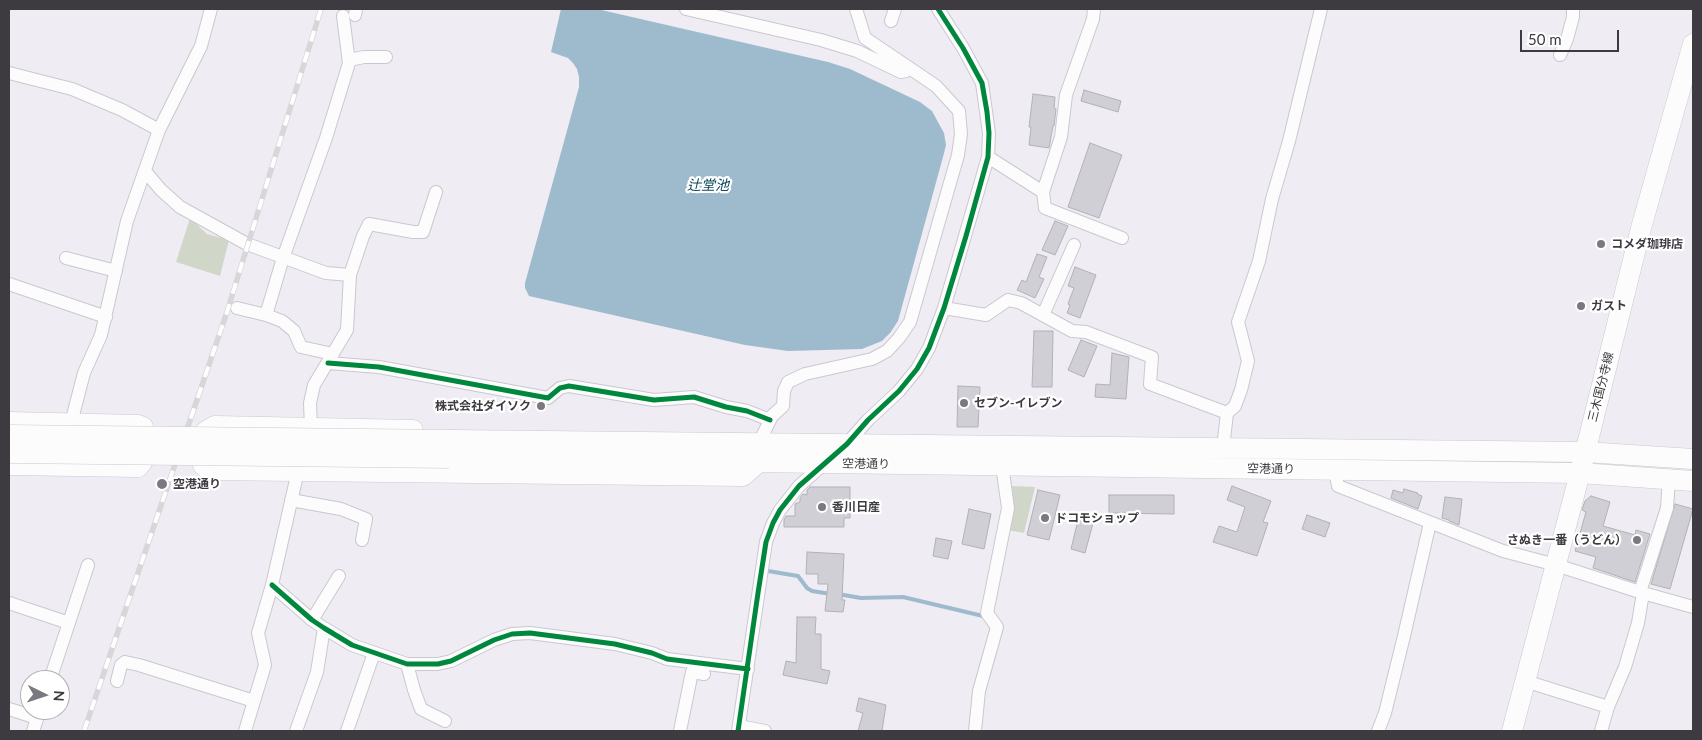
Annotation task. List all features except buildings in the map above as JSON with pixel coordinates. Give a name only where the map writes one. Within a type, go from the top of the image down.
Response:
[{"type":"main road","name":"三木国分寺線","points":[[1512,731],[1580,473],[1641,228],[1693,44]]},
{"type":"main road","points":[[9,422],[138,425],[143,427],[143,460],[138,467],[9,465]]},
{"type":"main road","points":[[216,426],[311,428],[740,436],[759,453],[743,476],[209,470],[203,465],[206,431],[216,426]]},
{"type":"main road","name":"空港通り","points":[[9,435],[450,449],[759,453],[847,444],[1584,452],[1693,459]]},
{"type":"main road","name":"空港通り","points":[[9,453],[450,449]]},
{"type":"main road","name":"空港通り","points":[[759,453],[825,463],[1580,473],[1693,481]]},
{"type":"street","points":[[71,423],[84,373],[101,335],[106,317],[127,221],[159,130],[201,46],[211,9]]},
{"type":"street","points":[[686,9],[821,40],[857,51],[900,72],[912,71]]},
{"type":"street","points":[[759,453],[770,420],[783,406],[784,391],[788,382],[805,374],[872,360],[887,351],[910,322],[958,155],[961,134],[959,111],[936,86],[865,38],[856,9]]},
{"type":"street","points":[[765,731],[739,729],[766,542],[773,523],[780,510],[799,486],[847,444],[917,370],[929,348],[944,308],[988,157],[990,133],[982,83],[963,48],[938,9]]},
{"type":"street","points":[[1094,9],[1093,19],[1066,95],[1061,137],[1043,192],[1045,208],[1122,238]]},
{"type":"street","points":[[1223,448],[1227,413],[1235,406],[1248,361],[1238,322],[1259,261],[1272,198],[1291,131],[1321,9]]},
{"type":"street","points":[[1560,55],[1573,17],[1573,9]]},
{"type":"street","points":[[266,315],[283,258],[326,138],[348,60],[351,13]]},
{"type":"street","points":[[348,60],[364,57],[386,57]]},
{"type":"street","points":[[9,74],[72,89],[122,110],[159,130]]},
{"type":"street","points":[[988,157],[1043,192]]},
{"type":"street","points":[[144,171],[180,207],[247,244],[326,274],[350,275]]},
{"type":"street","points":[[311,428],[310,403],[314,385],[347,330],[350,275],[369,224],[423,232],[436,192]]},
{"type":"street","points":[[1043,315],[1074,245]]},
{"type":"street","points":[[66,258],[116,271]]},
{"type":"street","points":[[9,284],[106,317]]},
{"type":"street","points":[[944,308],[986,315],[1008,300],[1021,303],[1072,331],[1086,332],[1152,357],[1150,384],[1227,413]]},
{"type":"street","points":[[237,308],[282,321],[294,331],[301,347],[330,358],[548,398],[560,388],[569,386],[654,400],[694,398],[747,411],[770,420]]},
{"type":"street","points":[[975,731],[979,691],[996,627],[987,613],[998,550],[1008,508],[1002,466]]},
{"type":"street","points":[[1335,470],[1338,486],[1503,552],[1556,565],[1693,607]]},
{"type":"street","points":[[245,731],[265,665],[258,633],[272,585],[298,471]]},
{"type":"street","points":[[1601,731],[1608,707],[1625,668],[1638,623],[1641,592],[1667,508],[1669,479]]},
{"type":"street","points":[[291,500],[341,510],[366,518],[362,540]]},
{"type":"street","points":[[1378,731],[1385,713],[1430,523]]},
{"type":"street","points":[[53,670],[88,565]]},
{"type":"street","points":[[312,620],[339,576]]},
{"type":"street","points":[[272,585],[312,620],[352,645],[407,664],[438,664],[451,661],[494,640],[512,634],[530,633],[615,644],[652,653],[667,659],[748,669]]},
{"type":"street","points":[[9,603],[69,623]]},
{"type":"street","points":[[296,731],[317,672],[324,628]]},
{"type":"street","points":[[346,731],[374,653]]},
{"type":"street","points":[[118,681],[120,665],[125,662],[254,701]]},
{"type":"street","points":[[407,664],[421,709],[445,721]]},
{"type":"street","points":[[680,731],[692,672],[704,674]]},
{"type":"street","points":[[1525,681],[1608,707]]},
{"type":"shaded area","points":[[190,218],[207,234],[229,240],[220,276],[176,262]]},
{"type":"shaded area","points":[[1012,486],[1035,487],[1024,533],[1007,530],[1014,506]]},
{"type":"water","name":"辻堂池","points":[[561,9],[597,9],[828,62],[850,69],[920,102],[932,111],[944,133],[946,145],[898,321],[882,341],[862,349],[788,351],[745,345],[529,296],[525,283],[579,87],[577,69],[573,63],[568,58],[551,52]]},
{"type":"waterway","points":[[768,571],[798,576],[807,588],[812,591],[831,594]]},
{"type":"waterway","points":[[838,594],[861,598],[903,597],[985,618]]},
{"type":"railway","points":[[84,731],[226,315],[321,9]]},
{"type":"cycle path","points":[[738,731],[766,542],[773,523],[780,510],[799,486],[847,444],[868,420],[899,391],[917,369],[929,348],[944,308],[988,157],[989,133],[982,83],[963,48],[938,9]]},
{"type":"cycle path","points":[[328,363],[379,367],[548,398],[560,388],[569,386],[654,400],[694,397],[747,411],[770,420]]},
{"type":"cycle path","points":[[272,585],[312,620],[352,645],[407,664],[438,664],[451,661],[494,640],[512,634],[530,633],[615,644],[652,653],[667,659],[748,669]]},
{"type":"place","name":"コメダ珈琲店","points":[[1601,244]]},
{"type":"place","name":"ガスト","points":[[1581,306]]},
{"type":"place","name":"セブン-イレブン","points":[[964,403]]},
{"type":"place","name":"株式会社ダイソク","points":[[541,406]]},
{"type":"place","name":"空港通り","points":[[162,484]]},
{"type":"place","name":"香川日産","points":[[822,507]]},
{"type":"place","name":"ドコモショップ","points":[[1045,518]]},
{"type":"place","name":"さぬき一番（うどん）","points":[[1637,540]]}]
